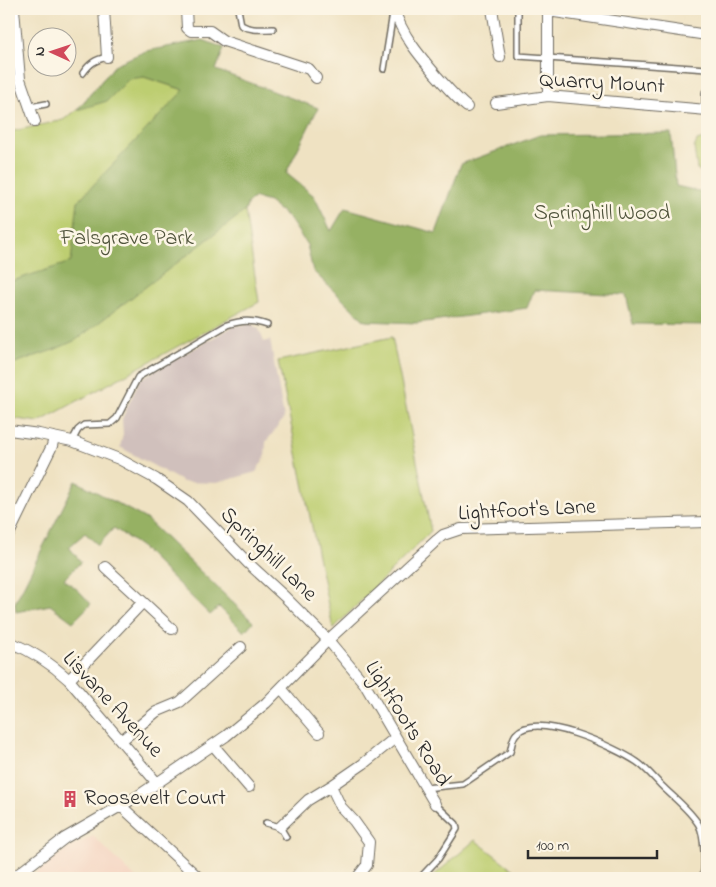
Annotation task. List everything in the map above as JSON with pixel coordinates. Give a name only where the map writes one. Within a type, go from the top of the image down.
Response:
[{"type":"street","points":[[14,9],[20,79],[35,122]]},
{"type":"street","points":[[104,9],[107,57]]},
{"type":"street","points":[[186,9],[187,28],[191,31],[210,30],[224,41],[309,69],[316,78]]},
{"type":"street","points":[[394,9],[398,22],[414,50],[457,99],[467,107]]},
{"type":"street","points":[[492,9],[500,57]]},
{"type":"street","points":[[548,96],[548,10],[707,35]]},
{"type":"street","points":[[707,93],[707,110]]},
{"type":"street","name":"Quarry Mount","points":[[496,103],[548,96],[707,110]]},
{"type":"street","name":"Springhill Lane","points":[[9,430],[72,441],[142,470],[188,501],[248,563],[328,640]]},
{"type":"street","points":[[9,534],[52,446],[54,437]]},
{"type":"street","name":"Lightfoot's Lane","points":[[328,640],[437,540],[451,532],[461,529],[707,522]]},
{"type":"street","points":[[105,567],[172,629]]},
{"type":"street","points":[[69,680],[143,602]]},
{"type":"street","points":[[13,878],[65,838],[121,806],[213,745],[266,703],[328,640]]},
{"type":"street","name":"Lightfoots Road","points":[[328,640],[364,683],[435,804]]},
{"type":"street","name":"Lisvane Avenue","points":[[9,642],[28,650],[52,664],[69,680],[157,783]]},
{"type":"street","points":[[122,740],[156,712],[180,702],[212,667],[241,647]]},
{"type":"street","points":[[281,688],[319,734]]},
{"type":"street","points":[[277,829],[308,800],[363,764],[395,738]]},
{"type":"street","points":[[213,745],[249,788]]},
{"type":"street","points":[[331,786],[341,807],[369,842],[367,865],[356,878]]},
{"type":"street","points":[[121,806],[199,878]]},
{"type":"lane","points":[[238,9],[241,25],[252,29],[273,29]]},
{"type":"lane","points":[[384,69],[394,9]]},
{"type":"lane","points":[[518,9],[518,56],[707,69]]},
{"type":"lane","points":[[83,73],[89,64],[107,57]]},
{"type":"lane","points":[[30,107],[46,104]]},
{"type":"lane","points":[[72,441],[78,430],[84,425],[106,425],[117,418],[136,380],[146,372],[227,325],[246,320],[267,325]]},
{"type":"lane","points":[[424,788],[463,784],[510,752],[514,738],[522,729],[544,727],[570,731],[614,749],[638,763],[691,815],[700,826],[704,855],[703,878]]},
{"type":"lane","points":[[420,878],[438,859],[457,829],[456,824],[435,804]]},
{"type":"lane","points":[[266,824],[277,829],[286,837]]},
{"type":"shaded area","points":[[251,324],[259,329],[264,342],[270,340],[284,418],[266,442],[265,457],[256,472],[217,483],[183,482],[120,447],[123,434],[122,419],[140,379],[234,326]]},
{"type":"shaded area","points":[[93,836],[136,878],[30,878],[64,851]]},
{"type":"green space","name":"Springhill Wood","points":[[203,40],[224,48],[216,70],[318,108],[286,173],[314,196],[331,231],[345,208],[436,233],[461,164],[540,135],[671,133],[676,186],[707,193],[707,325],[633,324],[626,295],[534,290],[527,308],[417,323],[365,321],[313,271],[307,245],[289,218],[269,202],[255,198],[248,203],[245,211],[76,340],[9,365],[9,282],[71,262],[78,201],[184,90],[144,77],[129,79],[107,101],[77,110],[116,64],[146,51]]},
{"type":"green space","name":"Falsgrave Park","points":[[116,64],[144,77],[184,90],[245,211],[259,302],[39,422],[9,418],[9,132],[63,120],[77,110]]},
{"type":"green space","points":[[707,138],[707,176],[697,169],[694,148],[697,141]]},
{"type":"green space","points":[[392,337],[431,531],[333,629],[278,361]]},
{"type":"green space","points":[[76,481],[146,519],[253,622],[244,632],[219,607],[210,615],[141,547],[114,528],[98,545],[85,533],[69,547],[81,562],[64,579],[91,604],[73,622],[50,605],[16,612],[15,603]]},
{"type":"green space","points":[[475,840],[524,878],[431,878]]},
{"type":"place","name":"Roosevelt Court","points":[[70,799]]}]
